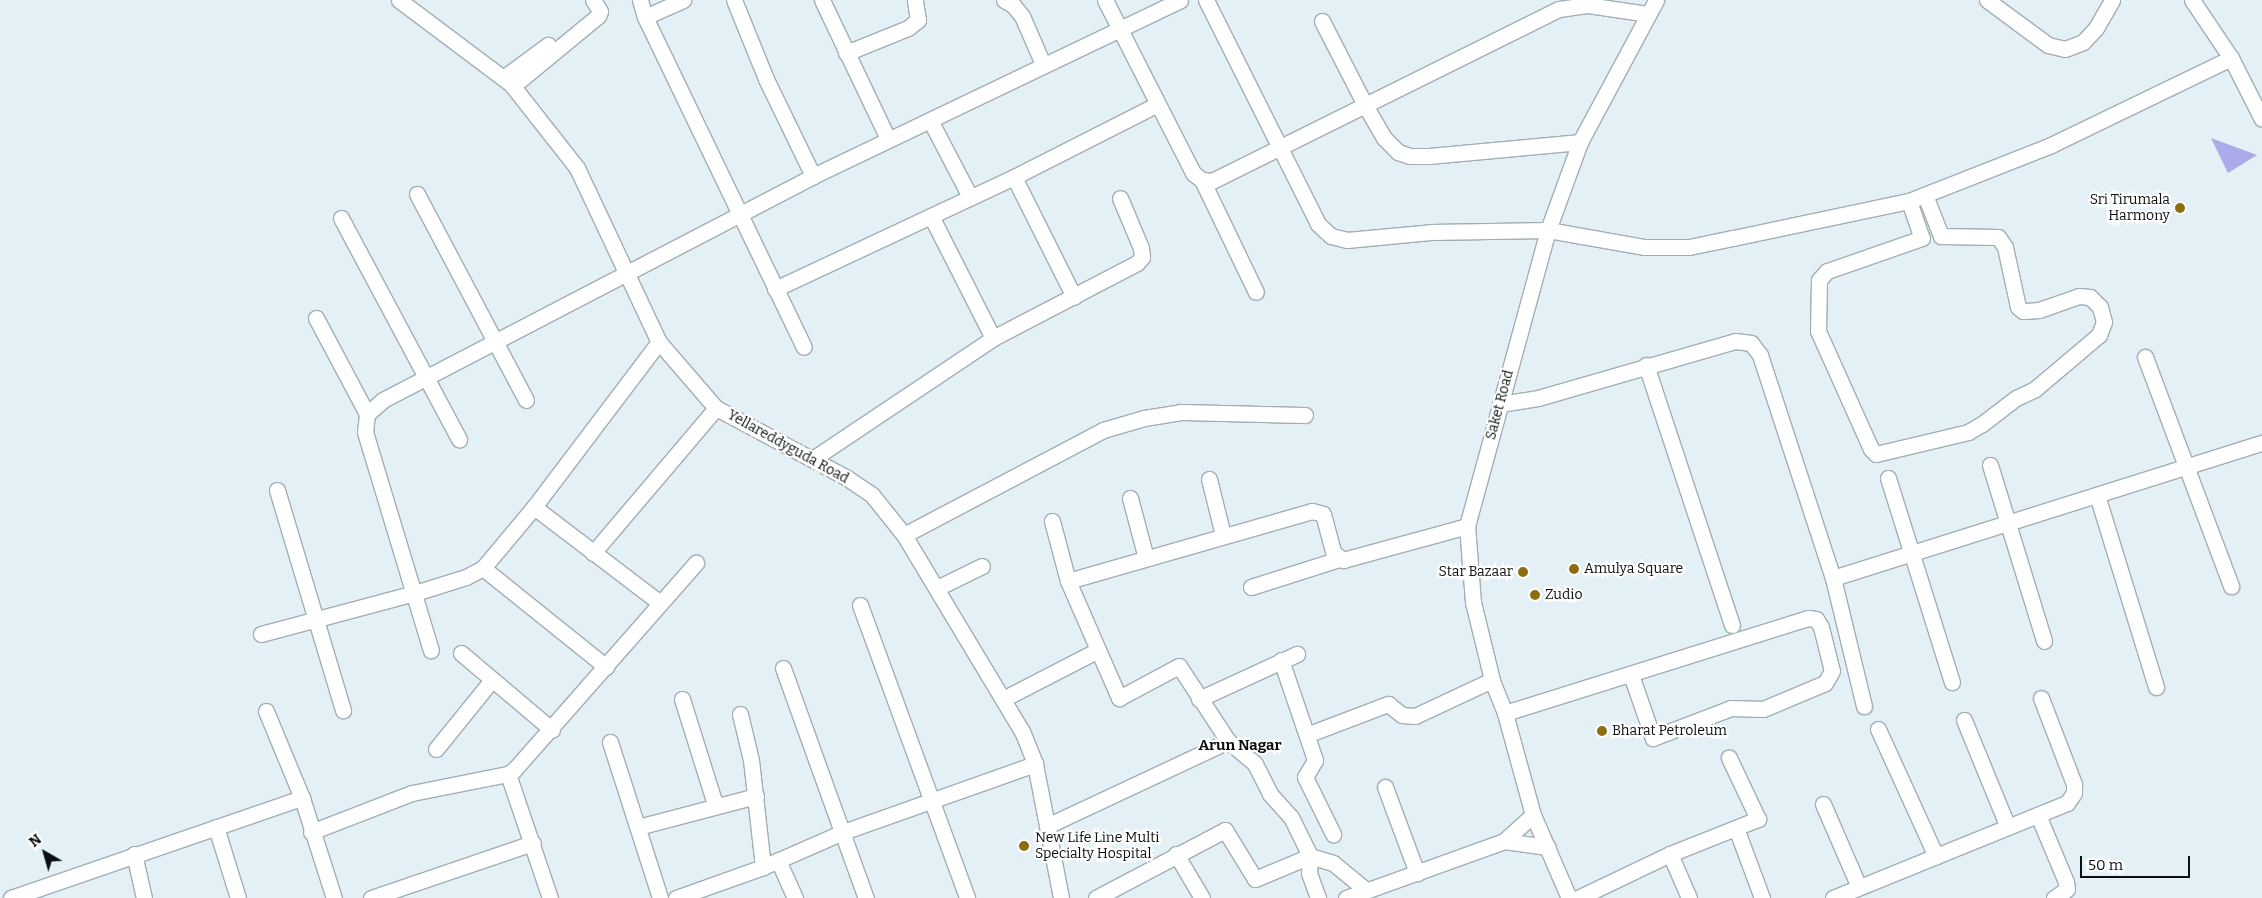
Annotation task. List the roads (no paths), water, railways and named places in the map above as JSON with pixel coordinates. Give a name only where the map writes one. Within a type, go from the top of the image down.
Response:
[{"type":"street","name":"Yellareddyguda Road","points":[[399,0],[508,82],[577,168],[659,342],[716,408],[819,461],[847,478],[872,495],[904,535],[1005,698],[1035,764],[1049,825],[1061,898]]},
{"type":"street","points":[[508,82],[549,45],[563,42],[598,16],[600,11],[593,0]]},
{"type":"street","points":[[640,0],[645,17],[804,347]]},
{"type":"street","points":[[645,17],[683,0]]},
{"type":"street","points":[[734,0],[766,79],[813,176]]},
{"type":"street","points":[[822,0],[888,139]]},
{"type":"street","points":[[846,53],[908,28],[918,20],[915,0]]},
{"type":"street","points":[[1004,0],[1013,4],[1022,16],[1043,64]]},
{"type":"street","points":[[1105,0],[1156,105],[1193,173],[1202,180],[1256,292]]},
{"type":"street","points":[[367,414],[383,400],[629,275],[813,176],[1118,28],[1180,0]]},
{"type":"street","points":[[1206,0],[1318,224],[1332,236],[1347,240],[1430,232],[1548,230],[1644,247],[1689,247],[1909,200],[2051,146],[2231,58]]},
{"type":"street","name":"Saket Road","points":[[1569,898],[1537,821],[1505,713],[1492,680],[1473,602],[1467,526],[1548,230],[1580,142],[1656,0]]},
{"type":"street","points":[[1987,0],[2048,45],[2065,48],[2083,42],[2112,0]]},
{"type":"street","points":[[2192,0],[2231,58],[2262,119]]},
{"type":"street","points":[[1202,180],[1212,181],[1280,149],[1559,9],[1587,5],[1648,14]]},
{"type":"street","points":[[1322,21],[1384,138],[1398,152],[1410,156],[1580,142]]},
{"type":"street","points":[[774,288],[1014,177],[1156,105]]},
{"type":"street","points":[[930,120],[970,197]]},
{"type":"street","points":[[1014,177],[1074,297]]},
{"type":"street","points":[[417,194],[526,400]]},
{"type":"street","points":[[1925,194],[1942,236]]},
{"type":"street","points":[[819,461],[993,338],[1137,263],[1142,257],[1141,248],[1120,198]]},
{"type":"street","points":[[1909,200],[1922,238]]},
{"type":"street","points":[[931,216],[993,338]]},
{"type":"street","points":[[341,218],[459,439]]},
{"type":"street","points":[[1942,236],[1998,237],[2006,247],[2018,307],[2023,312],[2039,310],[2079,296],[2090,297],[2100,307],[2104,322],[2099,335],[2035,389],[2016,398],[1982,424],[1968,432],[1876,454],[1870,450],[1818,331],[1819,280],[1827,271],[1922,238],[1942,236]]},
{"type":"street","points":[[316,318],[367,414],[365,432],[431,650]]},
{"type":"street","points":[[1500,404],[1538,398],[1646,365],[1735,341],[1751,343],[1760,355],[1833,578],[1864,706]]},
{"type":"street","points":[[261,634],[415,593],[466,577],[483,568],[534,507],[659,342]]},
{"type":"street","points":[[2145,357],[2231,586]]},
{"type":"street","points":[[1646,365],[1732,625]]},
{"type":"street","points":[[594,553],[716,408]]},
{"type":"street","points":[[904,535],[1103,430],[1144,418],[1180,412],[1305,415]]},
{"type":"street","points":[[1833,578],[2262,444]]},
{"type":"street","points":[[1990,465],[2006,524],[2044,641]]},
{"type":"street","points":[[1888,478],[1952,682]]},
{"type":"street","points":[[1209,479],[1223,535]]},
{"type":"street","points":[[277,490],[343,710]]},
{"type":"street","points":[[2096,495],[2156,687]]},
{"type":"street","points":[[1130,498],[1146,558]]},
{"type":"street","points":[[534,507],[660,603]]},
{"type":"street","points":[[1068,580],[1316,510],[1322,514],[1333,552],[1339,559]]},
{"type":"street","points":[[1052,521],[1068,580],[1096,651],[1119,698],[1179,666],[1199,700],[1228,740],[1254,764],[1270,794],[1291,817],[1310,856],[1308,873],[1318,898]]},
{"type":"street","points":[[1251,587],[1339,559],[1467,526]]},
{"type":"street","points":[[311,832],[412,793],[514,769],[552,730],[696,563]]},
{"type":"street","points":[[937,588],[982,566]]},
{"type":"street","points":[[483,568],[606,667]]},
{"type":"street","points":[[860,605],[930,803],[967,898]]},
{"type":"street","points":[[1505,713],[1808,618],[1816,619],[1821,626],[1832,671],[1825,683],[1763,709],[1731,708],[1653,738],[1631,675]]},
{"type":"street","points":[[1005,698],[1096,651]]},
{"type":"street","points":[[461,653],[491,681],[552,730]]},
{"type":"street","points":[[1199,700],[1297,654]]},
{"type":"street","points":[[1281,660],[1309,734],[1315,760],[1306,777],[1333,834]]},
{"type":"street","points":[[783,668],[866,898]]},
{"type":"street","points":[[1309,734],[1388,704],[1402,715],[1415,716],[1492,680]]},
{"type":"street","points":[[436,749],[491,681]]},
{"type":"street","points":[[1833,898],[1936,856],[2007,824],[2067,803],[2074,793],[2074,784],[2041,698]]},
{"type":"street","points":[[682,699],[714,801],[724,807],[756,796]]},
{"type":"street","points":[[266,711],[302,798],[311,832],[334,898]]},
{"type":"street","points":[[740,714],[756,796],[762,867]]},
{"type":"street","points":[[1964,720],[2007,824]]},
{"type":"street","points":[[1878,729],[1936,856]]},
{"type":"street","points":[[1049,825],[1228,740]]},
{"type":"street","points":[[610,742],[660,898]]},
{"type":"street","points":[[1578,898],[1670,854],[1758,820],[1729,758]]},
{"type":"street","points":[[676,898],[703,894],[843,832],[930,803],[1035,764]]},
{"type":"street","points":[[514,769],[550,898]]},
{"type":"street","points":[[1385,787],[1417,873]]},
{"type":"street","points":[[11,898],[42,893],[134,854],[302,798]]},
{"type":"street","points":[[1823,804],[1860,887]]},
{"type":"street","points":[[638,827],[719,805]]},
{"type":"street","points":[[2038,814],[2066,882],[2067,889],[2054,898]]},
{"type":"street","points":[[1346,898],[1504,841],[1537,821]]},
{"type":"street","points":[[216,827],[238,898]]},
{"type":"street","points":[[1736,828],[1762,898]]},
{"type":"street","points":[[1096,898],[1125,892],[1176,854],[1225,830],[1255,879],[1310,856],[1333,863],[1366,890]]},
{"type":"street","points":[[1504,841],[1548,847]]},
{"type":"street","points":[[371,898],[534,843]]},
{"type":"street","points":[[134,854],[144,898]]},
{"type":"street","points":[[1176,854],[1202,898]]},
{"type":"street","points":[[1670,854],[1688,898]]},
{"type":"street","points":[[778,860],[795,898]]},
{"type":"water","points":[[2211,138],[2257,155],[2228,173]]},
{"type":"place","name":"Sri Tirumala Harmony","points":[[2180,208]]},
{"type":"place","name":"Amulya Square","points":[[1574,569]]},
{"type":"place","name":"Star Bazaar","points":[[1523,572]]},
{"type":"place","name":"Zudio","points":[[1535,595]]},
{"type":"place","name":"Bharat Petroleum","points":[[1602,731]]},
{"type":"place","name":"New Life Line Multi Specialty Hospital","points":[[1024,846]]},
{"type":"district","name":"Arun Nagar","points":[[1240,746]]}]
